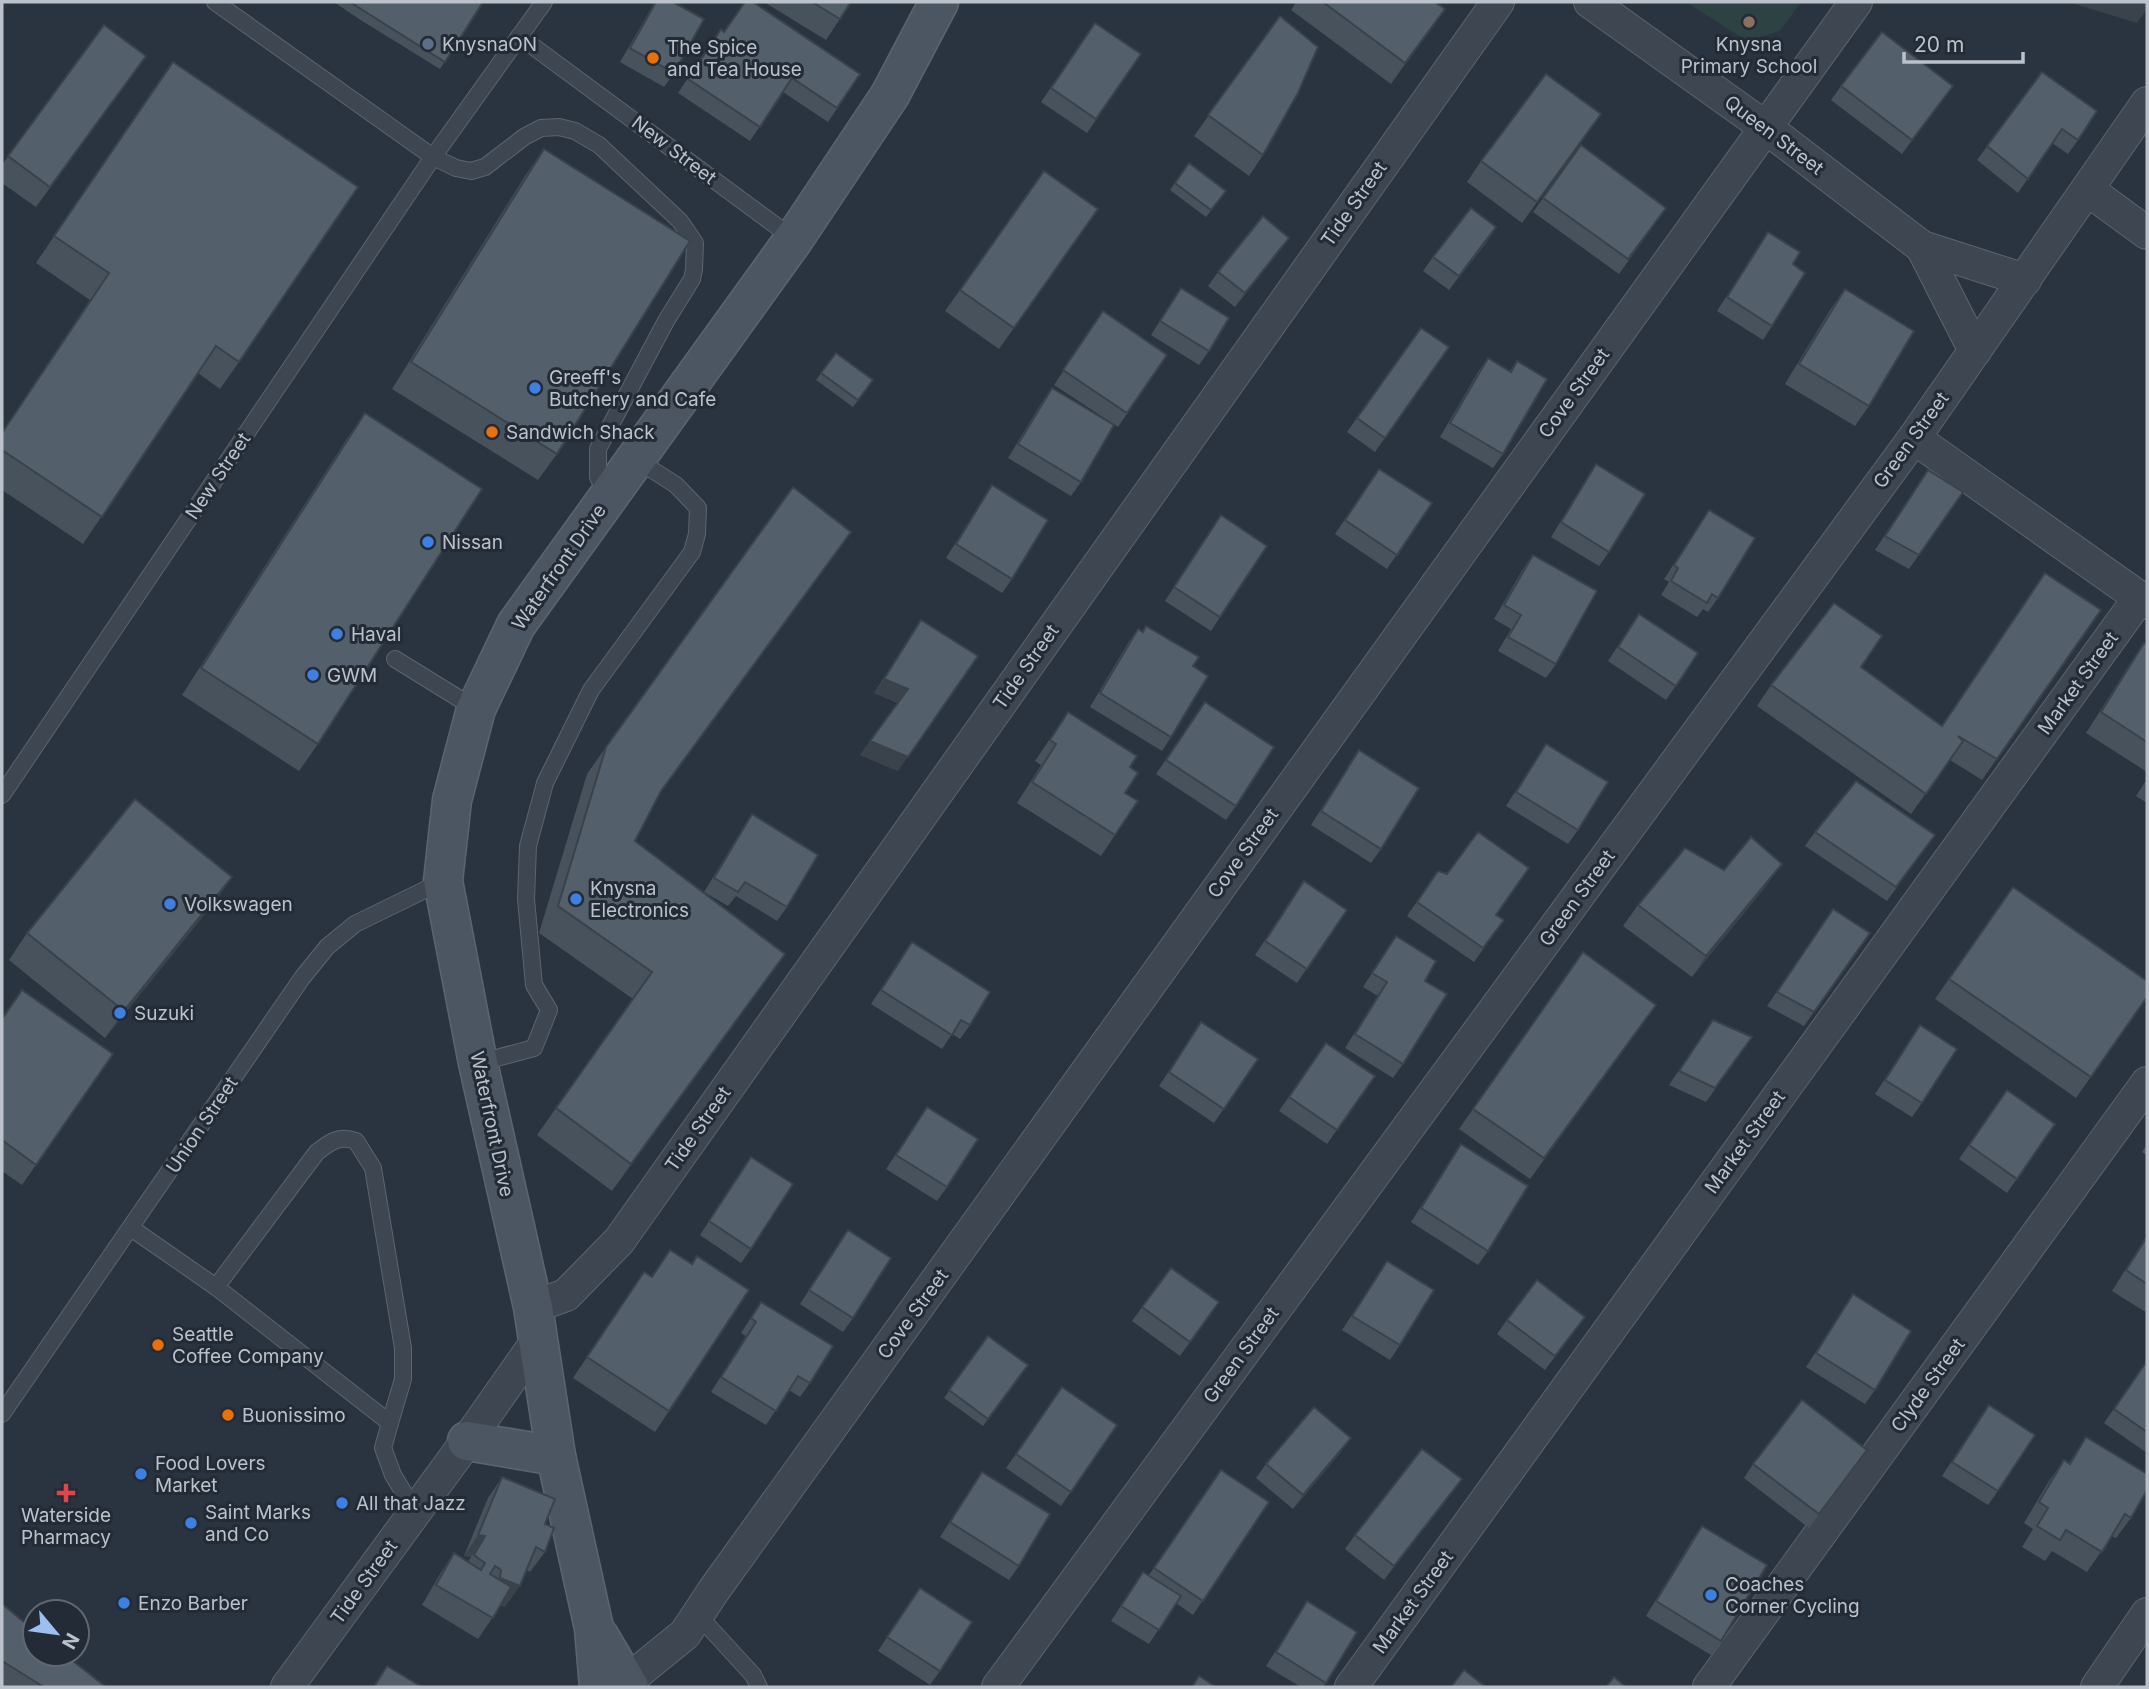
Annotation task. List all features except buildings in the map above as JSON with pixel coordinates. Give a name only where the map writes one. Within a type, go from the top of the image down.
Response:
[{"type":"street","name":"Waterfront Drive","points":[[617,1686],[594,1628],[555,1456],[535,1323],[478,1063],[443,881],[452,800],[476,709],[516,625],[794,239],[890,95],[939,2]]},
{"type":"street","name":"Tide Street","points":[[287,1687],[467,1441],[535,1323],[620,1241],[1498,2]]},
{"type":"street","name":"Queen Street","points":[[1590,2],[1765,127],[1922,247],[2025,280]]},
{"type":"street","name":"Cove Street","points":[[617,1686],[685,1634],[1856,2]]},
{"type":"street","name":"Green Street","points":[[998,1687],[1914,438],[2147,103]]},
{"type":"street","points":[[2088,190],[2147,233]]},
{"type":"street","name":"Queen Street","points":[[1922,247],[1975,351]]},
{"type":"street","points":[[1914,438],[2143,600]]},
{"type":"street","name":"Market Street","points":[[1351,1687],[2143,600]]},
{"type":"street","name":"Clyde Street","points":[[1709,1687],[2147,1083]]},
{"type":"street","points":[[467,1441],[555,1456]]},
{"type":"street","points":[[2097,1687],[2147,1614]]},
{"type":"lane","points":[[215,2],[433,157],[456,169],[471,171],[485,167],[524,137],[541,128],[559,127],[575,131],[599,145],[680,221],[695,243],[692,279],[666,321],[598,449],[598,477],[608,496]]},
{"type":"lane","name":"New Street","points":[[2,795],[433,157],[544,2]]},
{"type":"lane","name":"New Street","points":[[519,36],[794,239]]},
{"type":"lane","points":[[478,1063],[534,1048],[549,1010],[534,985],[526,899],[528,846],[545,783],[591,690],[692,552],[697,534],[698,508],[676,485],[637,460]]},
{"type":"lane","points":[[395,659],[476,709]]},
{"type":"lane","name":"Union Street","points":[[2,1414],[302,978],[327,947],[355,924],[443,881]]},
{"type":"lane","points":[[216,1287],[317,1152],[330,1142],[343,1137],[356,1141],[373,1168],[402,1348],[403,1379],[383,1448],[393,1475],[415,1511]]},
{"type":"lane","points":[[131,1228],[216,1287],[390,1423]]},
{"type":"lane","points":[[698,1615],[753,1675],[759,1687]]},
{"type":"green space","points":[[1686,2],[1801,2],[1780,31],[1747,41]]},
{"type":"place","name":"Knysna Primary School","points":[[1749,22]]},
{"type":"place","name":"KnysnaON","points":[[428,44]]},
{"type":"place","name":"The Spice and Tea House","points":[[653,58]]},
{"type":"place","name":"Greeff's Butchery and Cafe","points":[[535,388]]},
{"type":"place","name":"Sandwich Shack","points":[[492,432]]},
{"type":"place","name":"Nissan","points":[[428,542]]},
{"type":"place","name":"Haval","points":[[337,634]]},
{"type":"place","name":"GWM","points":[[313,675]]},
{"type":"place","name":"Knysna Electronics","points":[[576,899]]},
{"type":"place","name":"Volkswagen","points":[[170,904]]},
{"type":"place","name":"Suzuki","points":[[120,1013]]},
{"type":"place","name":"Seattle Coffee Company","points":[[158,1345]]},
{"type":"place","name":"Buonissimo","points":[[228,1415]]},
{"type":"place","name":"Food Lovers Market","points":[[141,1474]]},
{"type":"place","name":"Waterside Pharmacy","points":[[66,1493]]},
{"type":"place","name":"All that Jazz","points":[[342,1503]]},
{"type":"place","name":"Saint Marks and Co","points":[[191,1523]]},
{"type":"place","name":"Coaches Corner Cycling","points":[[1711,1595]]},
{"type":"place","name":"Enzo Barber","points":[[124,1603]]}]
